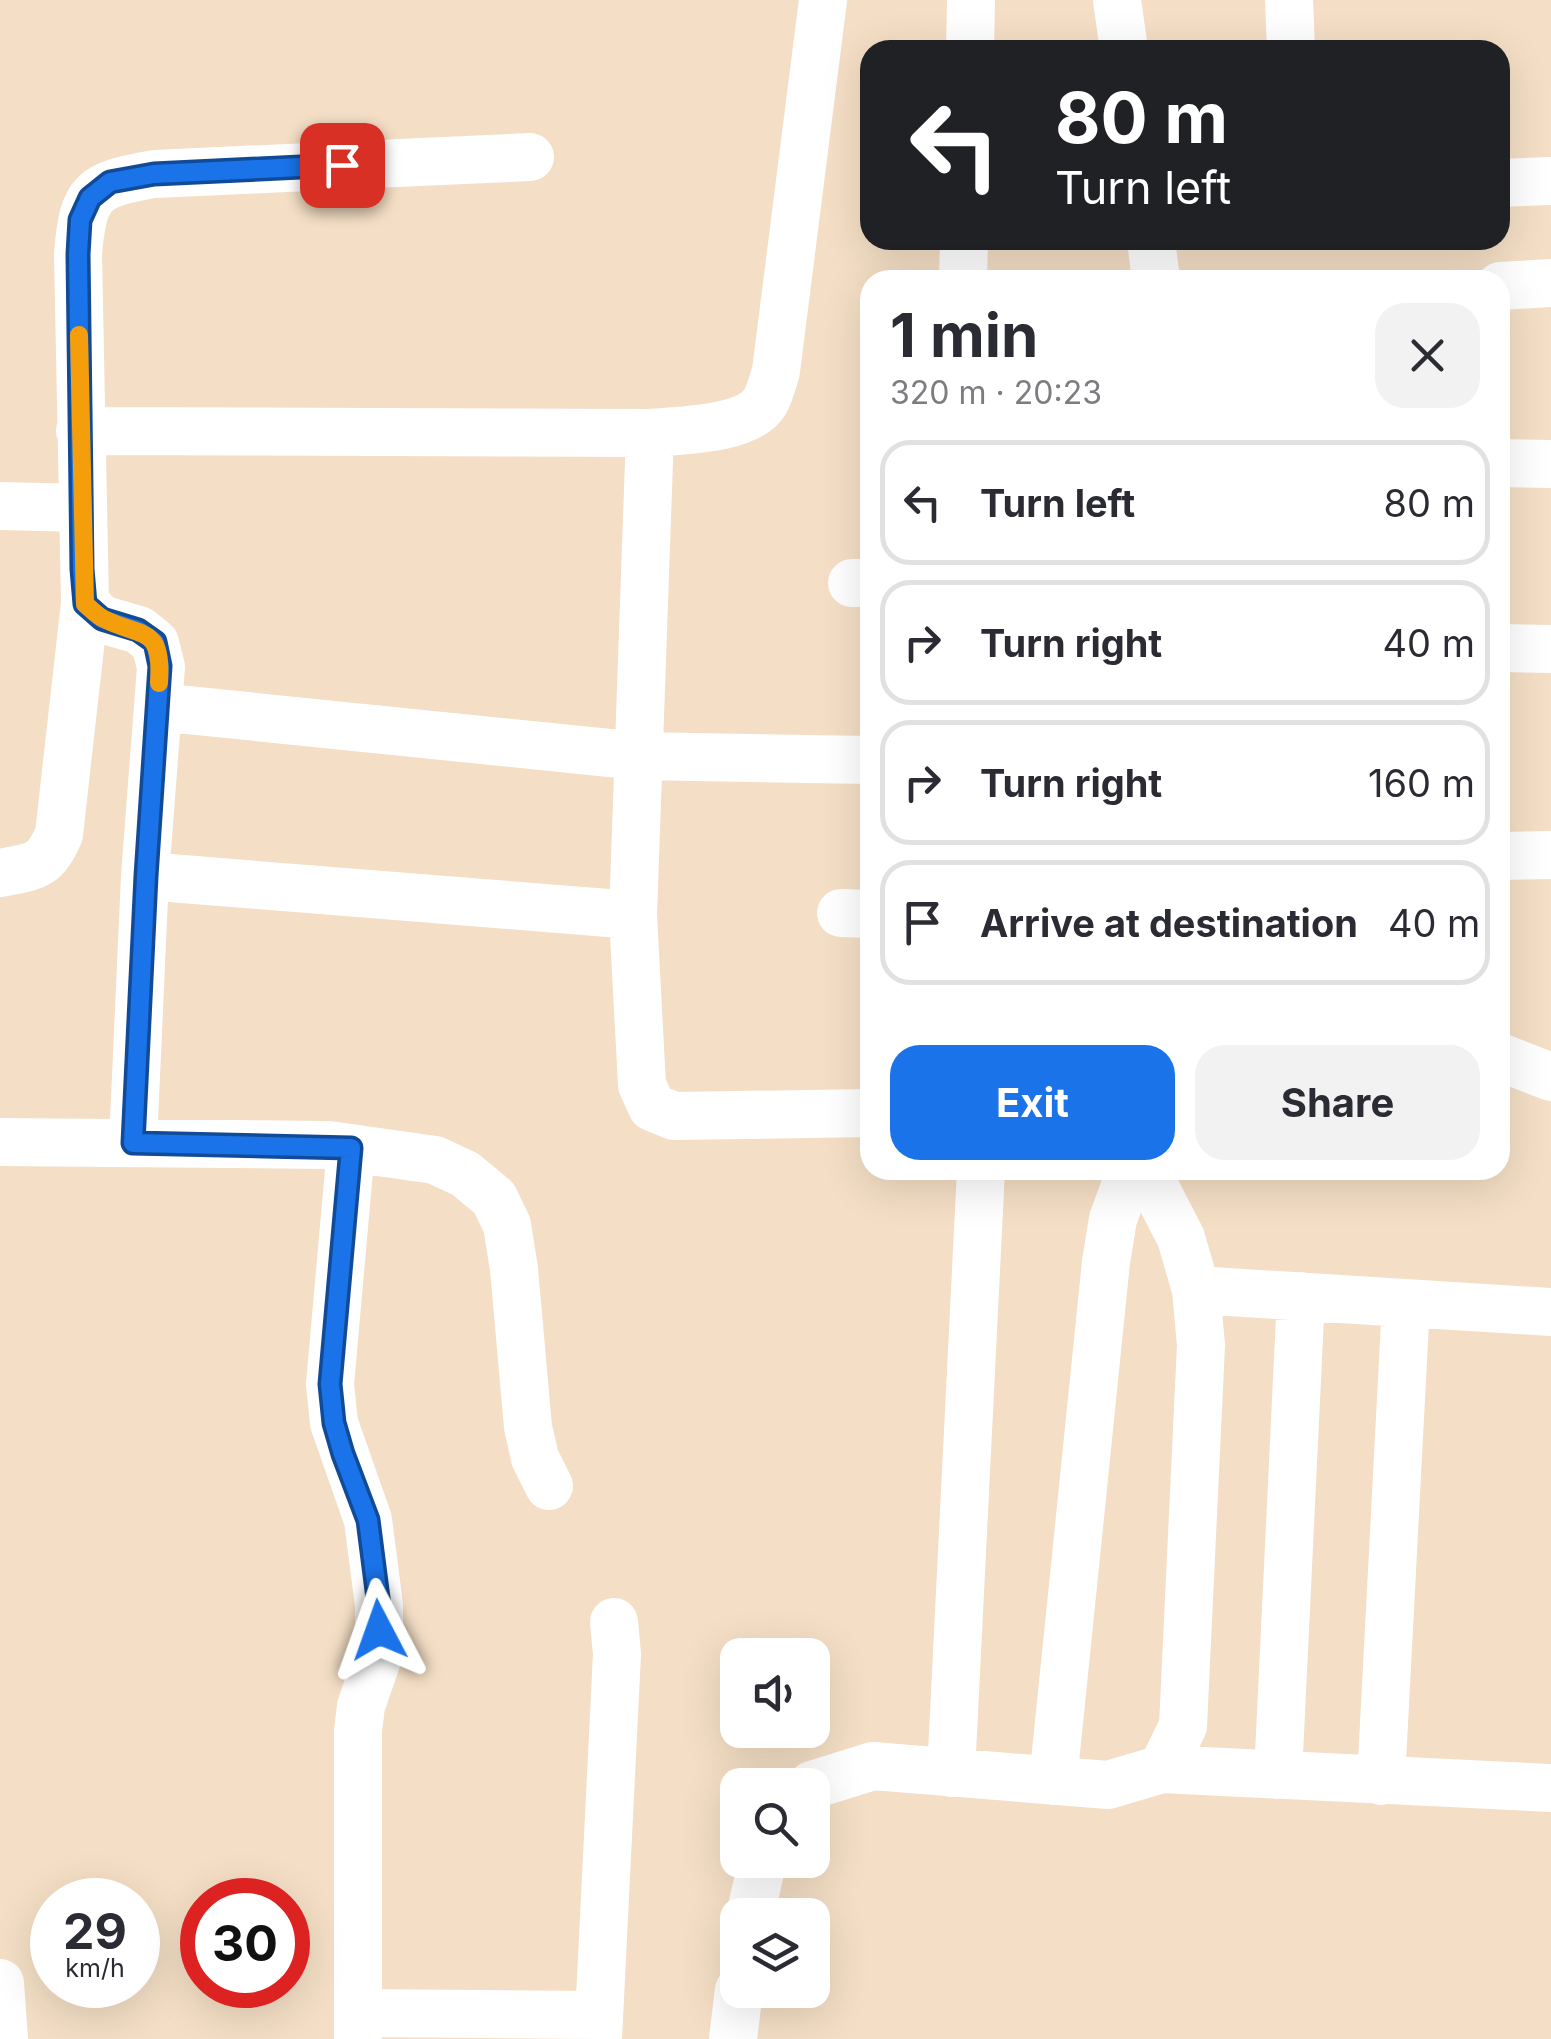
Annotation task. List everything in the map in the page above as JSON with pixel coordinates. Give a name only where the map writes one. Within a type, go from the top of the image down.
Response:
[{"type":"street","points":[[80,431],[650,432],[714,428],[744,418],[764,405],[776,371],[823,0]]},
{"type":"street","points":[[970,40],[971,0]]},
{"type":"street","points":[[1117,0],[1123,40]]},
{"type":"street","points":[[1290,0],[1291,40]]},
{"type":"street","points":[[0,873],[39,865],[51,853],[59,834],[85,604],[80,220],[90,198],[110,182],[154,174],[530,157]]},
{"type":"street","points":[[1510,183],[1551,181]]},
{"type":"street","points":[[1510,285],[1551,283]]},
{"type":"street","points":[[650,432],[633,915],[642,1085],[652,1107],[674,1116],[860,1112]]},
{"type":"street","points":[[1510,464],[1551,464]]},
{"type":"street","points":[[0,506],[82,508]]},
{"type":"street","points":[[85,604],[102,619],[138,630],[155,642],[160,666],[133,1143]]},
{"type":"street","points":[[1510,648],[1551,648]]},
{"type":"street","points":[[158,707],[639,756],[860,760]]},
{"type":"street","points":[[1510,856],[1551,855]]},
{"type":"street","points":[[146,876],[633,915]]},
{"type":"street","points":[[1510,1060],[1551,1077]]},
{"type":"street","points":[[0,1142],[351,1148],[435,1160],[465,1174],[494,1198],[507,1225],[528,1427],[535,1458],[549,1486]]},
{"type":"street","points":[[351,1148],[330,1384],[339,1439],[368,1520],[379,1606],[380,1654],[360,1706],[358,1730],[358,2026],[598,2027],[617,1654],[614,1622]]},
{"type":"street","points":[[951,1772],[980,1180]]},
{"type":"street","points":[[1053,1781],[1106,1262],[1113,1219],[1127,1180]]},
{"type":"street","points":[[1151,1180],[1182,1238],[1196,1290],[1201,1345],[1183,1726],[1162,1769]]},
{"type":"street","points":[[1196,1290],[1551,1312]]},
{"type":"street","points":[[1278,1775],[1301,1296]]},
{"type":"street","points":[[1381,1780],[1406,1303]]},
{"type":"street","points":[[830,1779],[873,1766],[1108,1786],[1162,1769],[1551,1788]]},
{"type":"street","points":[[0,1982],[4,2039]]},
{"type":"street","points":[[734,2039],[737,2008]]},
{"type":"slow traffic","points":[[79,335],[85,604],[102,619],[138,630],[155,642],[159,683]]},
{"type":"route","points":[[342,165],[154,174],[110,182],[90,198],[80,220],[78,254],[82,569],[85,604],[102,619],[138,630],[155,642],[160,666],[133,1143],[351,1148],[330,1384],[334,1423],[368,1520],[379,1630]]}]
